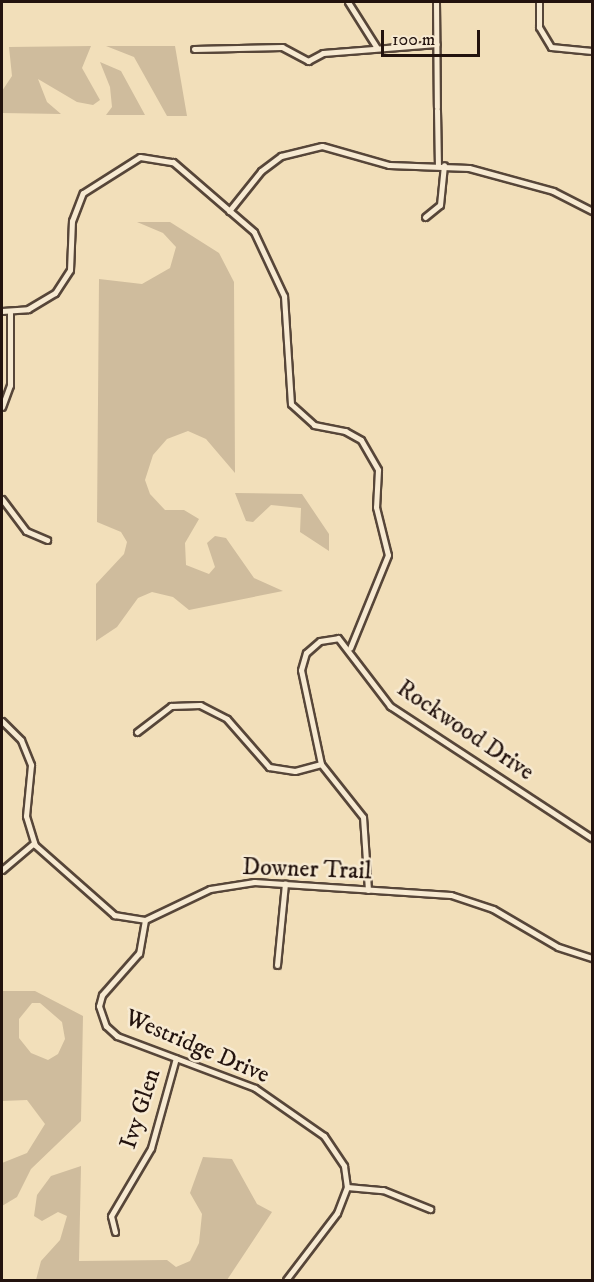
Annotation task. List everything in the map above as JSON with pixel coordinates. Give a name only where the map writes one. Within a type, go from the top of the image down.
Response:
[{"type":"street","points":[[348,2],[377,48]]},
{"type":"street","points":[[425,218],[440,205],[436,2]]},
{"type":"street","points":[[538,2],[539,27],[551,47],[592,51]]},
{"type":"street","points":[[194,49],[282,47],[308,61],[323,54],[437,44]]},
{"type":"street","points":[[229,211],[261,171],[300,148],[333,148],[403,167],[441,165],[553,191],[592,211]]},
{"type":"street","points":[[2,311],[10,313],[55,293],[70,270],[72,221],[84,193],[141,157],[172,162],[254,232],[284,296],[291,404],[314,426],[345,431],[361,440],[378,470],[376,507],[388,555],[350,648],[338,638],[320,641],[306,653],[301,670],[321,764],[363,817],[368,890]]},
{"type":"street","points":[[2,407],[10,385],[10,313]]},
{"type":"street","points":[[2,499],[26,531],[47,540]]},
{"type":"street","name":"Rockwood Drive","points":[[350,648],[390,706],[592,838]]},
{"type":"street","points":[[137,732],[171,706],[200,705],[227,720],[269,766],[295,771],[321,764]]},
{"type":"street","points":[[2,722],[21,740],[31,765],[26,816],[34,843],[114,915],[145,920]]},
{"type":"street","points":[[2,870],[34,843]]},
{"type":"street","points":[[277,965],[285,884]]},
{"type":"street","name":"Downer Trail","points":[[145,920],[210,889],[285,884],[452,895],[592,958]]},
{"type":"street","name":"Westridge Drive","points":[[145,920],[139,953],[102,994],[101,1017],[117,1036],[255,1088],[324,1136],[344,1166],[347,1187]]},
{"type":"street","name":"Ivy Glen","points":[[115,1232],[111,1216],[151,1148],[176,1058]]},
{"type":"street","points":[[286,1281],[338,1213],[347,1187],[383,1190],[430,1209]]},
{"type":"shaded area","points":[[91,46],[82,68],[100,100],[93,105],[77,102],[38,79],[47,102],[61,114],[2,113],[2,91],[12,76],[9,47]]},
{"type":"shaded area","points":[[106,46],[175,46],[187,116],[167,116],[134,57]]},
{"type":"shaded area","points":[[100,62],[121,71],[145,115],[106,115],[112,107],[110,87]]},
{"type":"shaded area","points":[[137,222],[170,222],[219,253],[234,282],[235,473],[206,439],[188,431],[167,439],[153,455],[145,480],[150,494],[165,510],[184,510],[199,519],[185,543],[186,565],[209,574],[215,567],[207,543],[215,536],[226,538],[254,578],[283,591],[189,610],[173,597],[152,592],[138,598],[117,627],[96,641],[96,584],[124,554],[127,542],[121,532],[97,522],[99,279],[142,284],[170,268],[176,247],[163,233]]},
{"type":"shaded area","points":[[235,493],[302,494],[329,534],[329,551],[300,532],[301,508],[271,505],[253,522],[246,521]]},
{"type":"shaded area","points":[[2,991],[35,991],[83,1016],[81,1121],[31,1169],[17,1197],[2,1206],[2,1163],[27,1153],[45,1124],[27,1100],[2,1101]],"holes":[[[32,1003],[40,1003],[62,1022],[65,1039],[58,1054],[48,1060],[31,1053],[19,1038],[19,1019]]]},
{"type":"shaded area","points":[[203,1157],[232,1159],[257,1204],[272,1212],[227,1280],[36,1280],[41,1261],[60,1240],[67,1216],[58,1212],[42,1221],[34,1216],[37,1195],[51,1176],[81,1166],[79,1261],[167,1260],[176,1267],[190,1261],[199,1243],[202,1214],[190,1193]]}]
